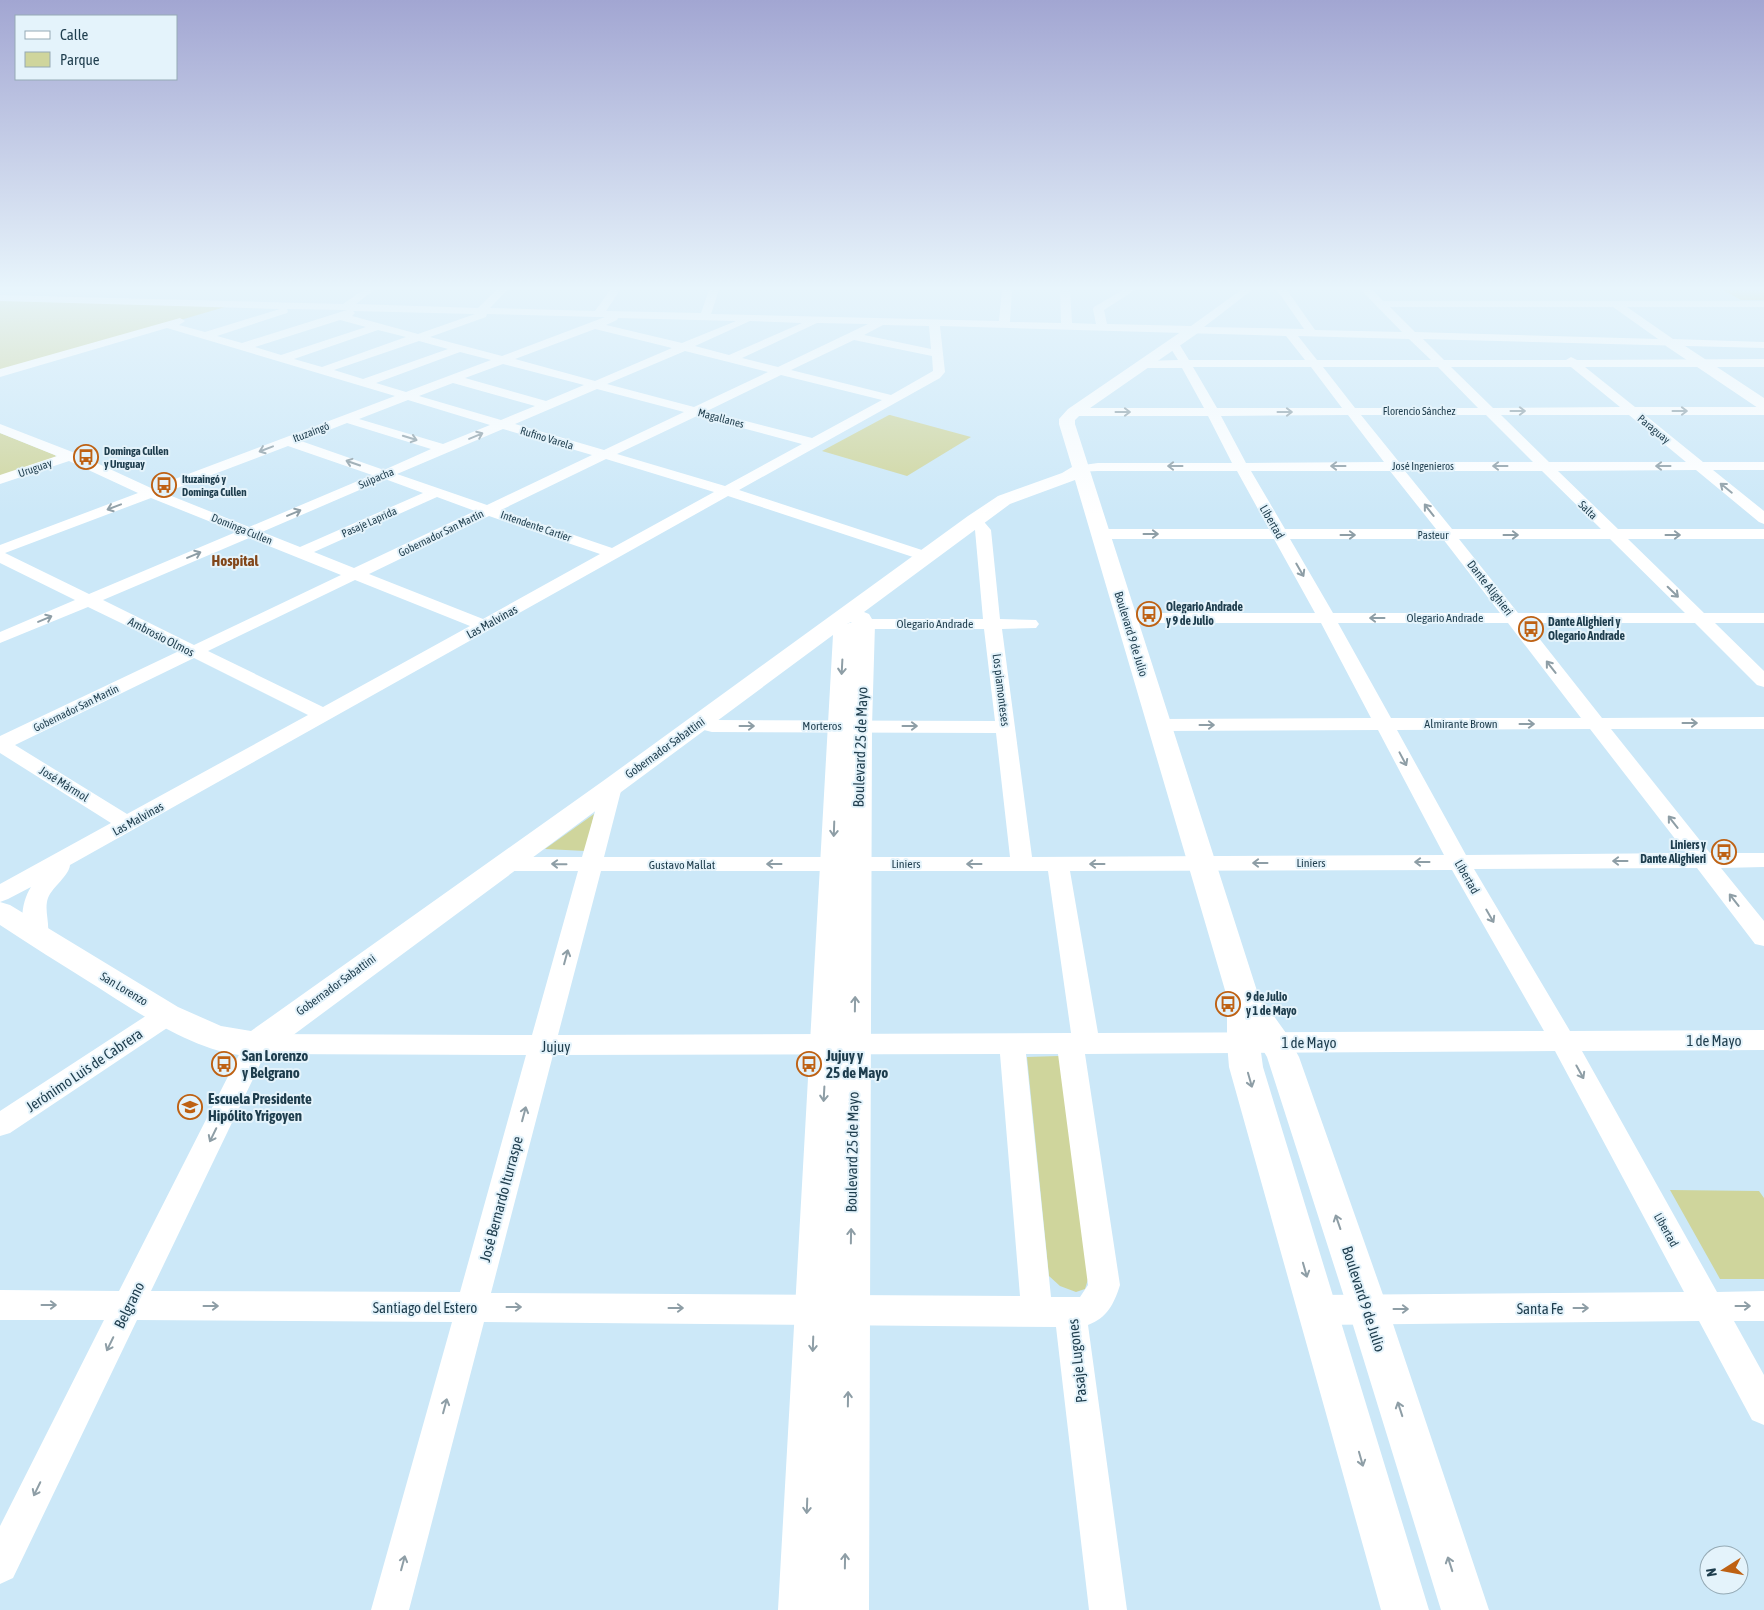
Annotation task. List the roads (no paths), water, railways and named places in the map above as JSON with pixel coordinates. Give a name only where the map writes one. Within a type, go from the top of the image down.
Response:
[{"type":"main road","points":[[1074,412],[1144,365]]},
{"type":"main road","points":[[1705,365],[1764,405]]},
{"type":"main road","name":"Boulevard 9 de Julio","points":[[1074,412],[1067,419],[1067,424],[1102,534],[1125,618],[1243,997],[1259,1042],[1286,1066],[1368,1309],[1465,1610]]},
{"type":"main road","name":"Gobernador Sabattini","points":[[257,1044],[699,723],[847,623],[925,556],[975,520],[1004,500],[1068,477],[1082,469]]},
{"type":"main road","name":"Boulevard 25 de Mayo","points":[[802,1610],[832,1309],[849,726],[847,623]]},
{"type":"main road","name":"San Lorenzo","points":[[0,912],[167,1015],[218,1038],[257,1044]]},
{"type":"main road","name":"Boulevard 9 de Julio","points":[[1259,1042],[1246,1067],[1405,1610]]},
{"type":"main road","name":"Boulevard 25 de Mayo","points":[[832,1309],[845,1610]]},
{"type":"street","points":[[0,373],[28,365]]},
{"type":"street","name":"Rufino Varela","points":[[305,365],[727,491],[925,556]]},
{"type":"street","points":[[321,370],[335,365]]},
{"type":"street","points":[[364,383],[413,365]]},
{"type":"street","name":"Ituzaingó","points":[[0,550],[489,365]]},
{"type":"street","name":"Magallanes","points":[[522,365],[814,443]]},
{"type":"street","name":"Suipacha","points":[[0,638],[641,365]]},
{"type":"street","points":[[756,365],[894,399]]},
{"type":"street","name":"Gobernador San Martín","points":[[0,744],[792,365]]},
{"type":"street","name":"Las Malvinas","points":[[0,894],[936,376],[939,372],[938,365]]},
{"type":"street","name":"Libertad","points":[[1187,365],[1279,535],[1327,618],[1458,862],[1562,1041],[1764,1408]]},
{"type":"street","name":"Dante Alighieri","points":[[1315,365],[1764,938]]},
{"type":"street","name":"Salta","points":[[1441,365],[1764,682]]},
{"type":"street","name":"Paraguay","points":[[1577,365],[1764,519]]},
{"type":"street","points":[[453,378],[547,405]]},
{"type":"street","name":"Florencio Sánchez","points":[[1074,412],[1764,411]]},
{"type":"street","points":[[347,419],[444,449]]},
{"type":"street","name":"Dominga Cullen","points":[[0,428],[70,456],[151,493],[485,626]]},
{"type":"street","name":"Intendente Cartier","points":[[288,441],[614,554]]},
{"type":"street","name":"Uruguay","points":[[0,480],[70,456]]},
{"type":"street","name":"José Ingenieros","points":[[1082,469],[1098,466],[1764,466]]},
{"type":"street","name":"Pasaje Laprida","points":[[301,552],[437,492]]},
{"type":"street","name":"Los piamonteses","points":[[975,520],[983,530],[992,624],[1022,863]]},
{"type":"street","name":"Pasteur","points":[[1102,534],[1764,534]]},
{"type":"street","name":"Ambrosio Olmos","points":[[0,557],[324,715]]},
{"type":"street","name":"Olegario Andrade","points":[[1125,618],[1764,618]]},
{"type":"street","name":"Olegario Andrade","points":[[847,623],[1030,624]]},
{"type":"street","name":"Morteros","points":[[699,723],[712,726],[1006,727]]},
{"type":"street","name":"Almirante Brown","points":[[1159,725],[1764,723]]},
{"type":"street","name":"José Mármol","points":[[0,744],[128,824]]},
{"type":"street","name":"José Bernardo Iturraspe","points":[[390,1610],[612,787]]},
{"type":"street","points":[[37,934],[32,915],[34,904],[40,890],[68,857]]},
{"type":"street","name":"Liniers","points":[[845,864],[1201,864],[1764,860]]},
{"type":"street","name":"Gustavo Mallat","points":[[506,864],[845,864]]},
{"type":"street","points":[[1058,864],[1078,1043]]},
{"type":"street","name":"Jerónimo Luis de Cabrera","points":[[0,1126],[167,1015]]},
{"type":"street","name":"1 de Mayo","points":[[840,1045],[1764,1040]]},
{"type":"street","name":"Pasaje Lugones","points":[[1012,1043],[1053,1312],[1108,1610]]},
{"type":"street","name":"Pasaje Lugones","points":[[1053,1312],[1084,1312],[1094,1307],[1100,1298],[1104,1286],[1078,1043]]},
{"type":"street","name":"Jujuy","points":[[257,1044],[542,1046],[840,1045]]},
{"type":"street","name":"Belgrano","points":[[0,1564],[257,1044]]},
{"type":"street","name":"Santiago del Estero","points":[[0,1305],[832,1309],[1053,1312]]},
{"type":"street","name":"Santa Fe","points":[[1317,1310],[1764,1306]]},
{"type":"place","name":"Dominga Cullen y Uruguay","points":[[86,457]]},
{"type":"place","name":"Ituzaingó y Dominga Cullen","points":[[164,485]]},
{"type":"place","name":"Olegario Andrade y 9 de Julio","points":[[1149,614]]},
{"type":"place","name":"Dante Alighieri y Olegario Andrade","points":[[1531,629]]},
{"type":"place","name":"Liniers y Dante Alighieri","points":[[1724,852]]},
{"type":"place","name":"9 de Julio y 1 de Mayo","points":[[1228,1004]]},
{"type":"place","name":"San Lorenzo y Belgrano","points":[[224,1064]]},
{"type":"place","name":"Jujuy y 25 de Mayo","points":[[809,1064]]},
{"type":"place","name":"Escuela Presidente Hipólito Yrigoyen","points":[[190,1107]]},
{"type":"district","name":"Hospital","points":[[235,560]]}]
